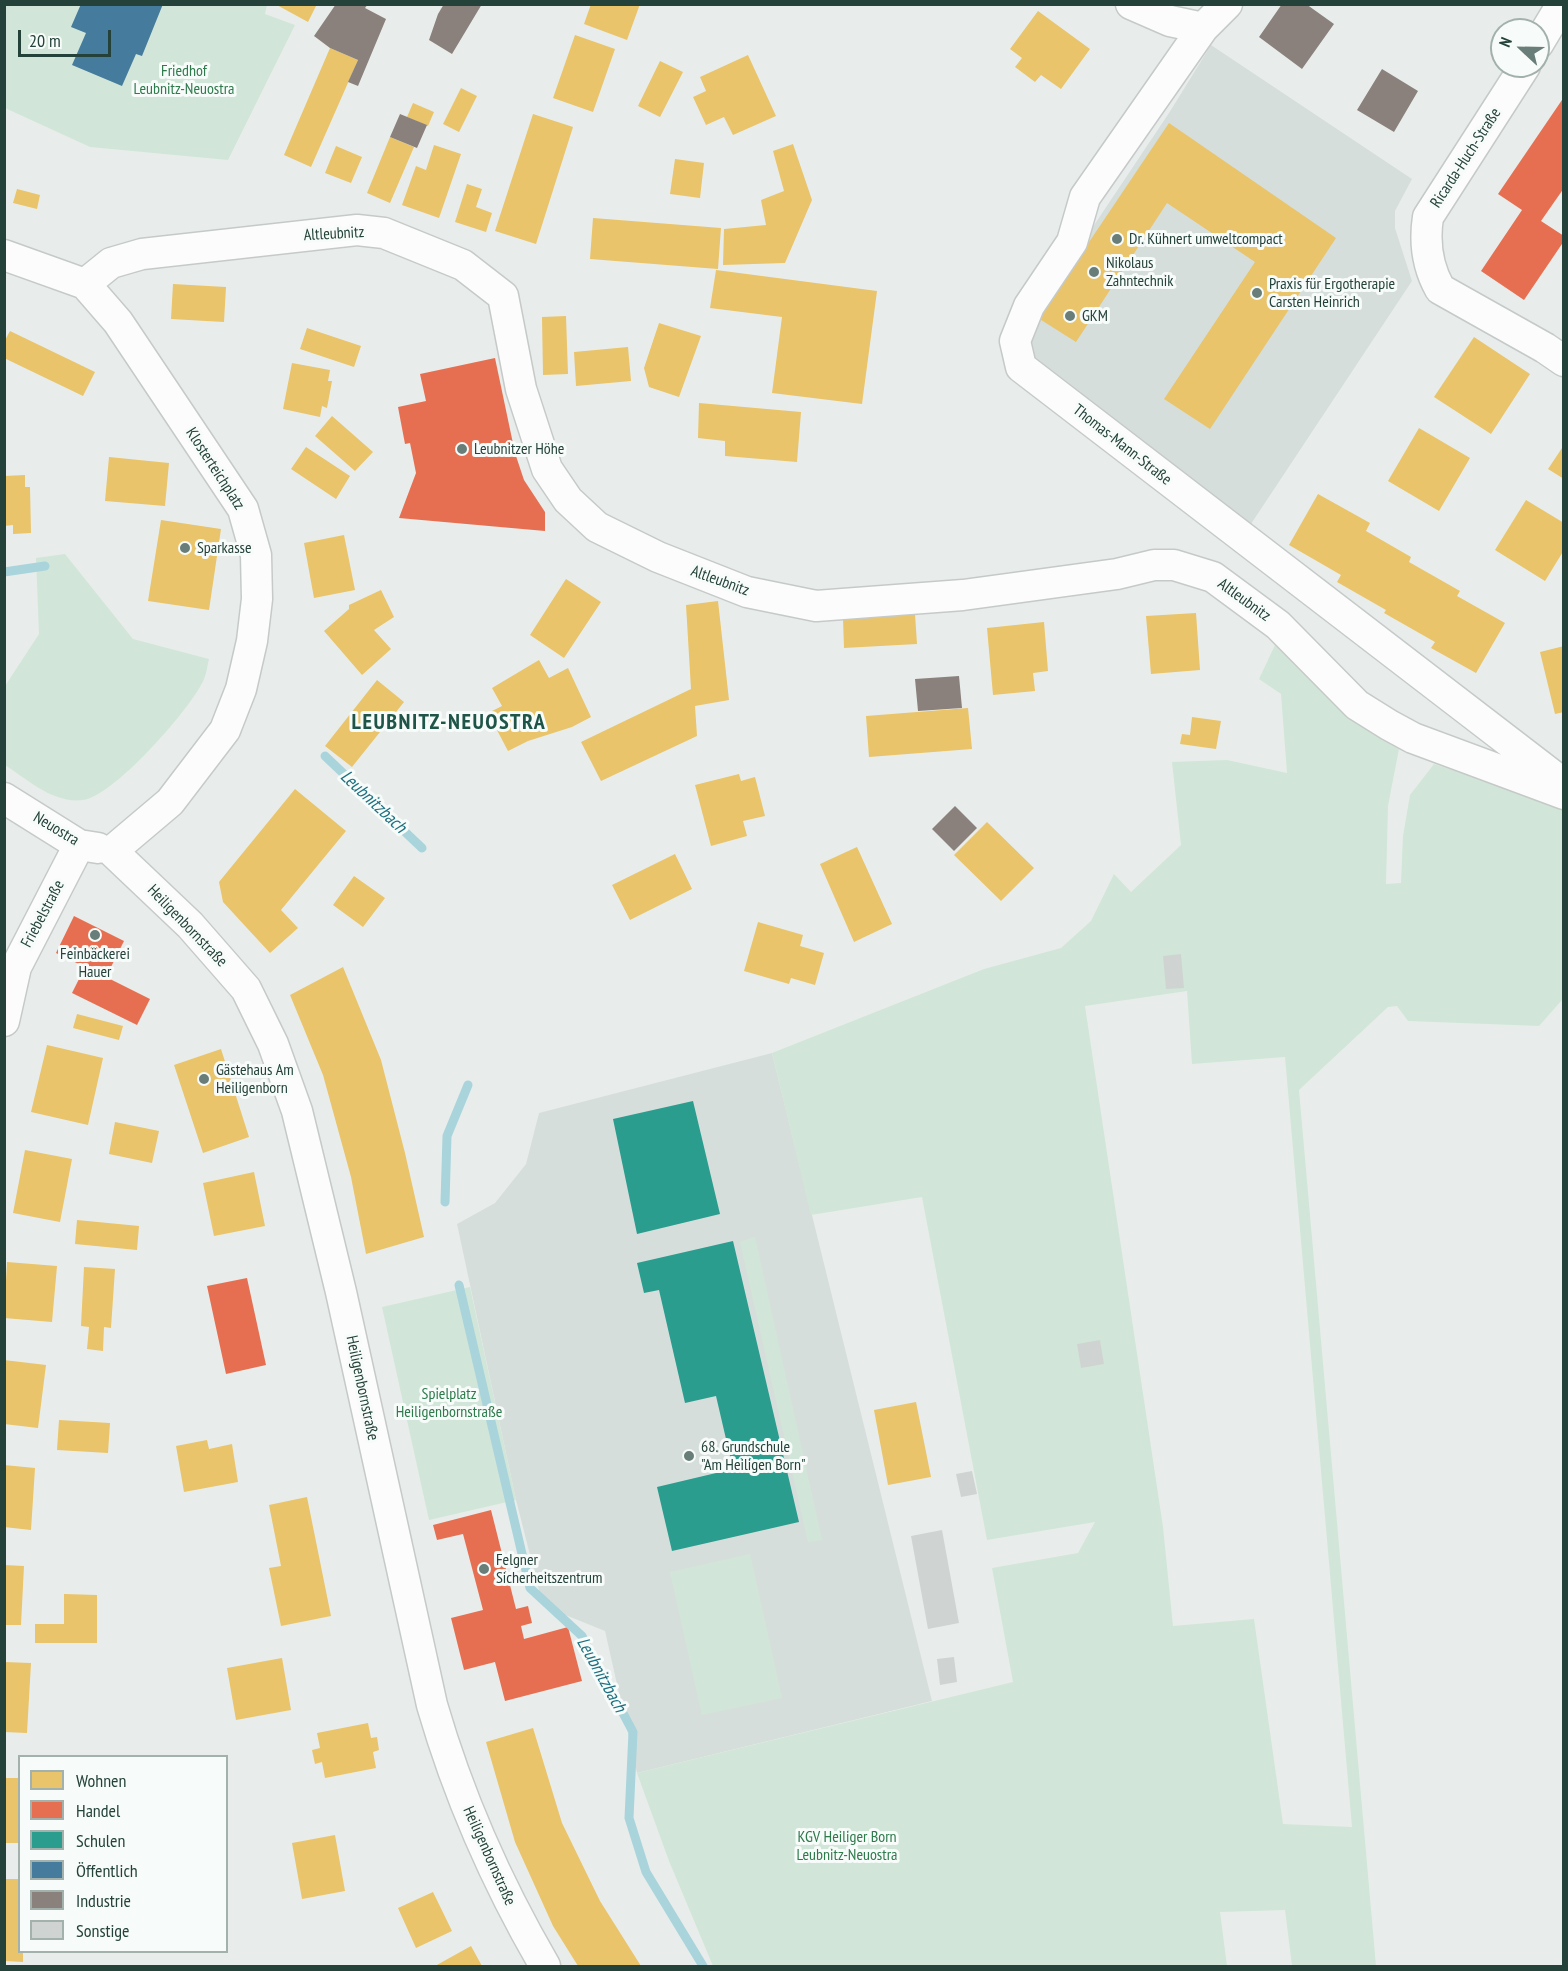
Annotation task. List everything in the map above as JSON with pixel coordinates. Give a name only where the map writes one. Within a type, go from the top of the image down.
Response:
[{"type":"street","points":[[1131,4],[1170,21],[1203,28]]},
{"type":"street","name":"Thomas-Mann-Straße","points":[[1227,4],[1203,28],[1084,197],[1072,242],[1029,306],[1015,342],[1021,367],[1093,420],[1158,474],[1563,784]]},
{"type":"street","points":[[1550,24],[1562,4]]},
{"type":"street","name":"Ricarda-Huch-Straße","points":[[1517,78],[1428,217],[1425,237],[1427,256],[1431,274],[1440,290],[1545,348],[1563,361]]},
{"type":"street","name":"Altleubnitz","points":[[85,284],[111,263],[142,254],[326,232],[357,230],[384,233],[463,265],[502,296],[521,388],[547,469],[568,500],[597,527],[658,557],[747,592],[816,606],[963,595],[1117,574],[1154,565],[1174,565],[1213,578],[1278,625],[1357,705],[1389,725],[1413,738],[1563,794]]},
{"type":"street","points":[[4,255],[85,284]]},
{"type":"street","name":"Klosterteichplatz","points":[[85,284],[118,321],[243,509],[256,555],[257,599],[252,641],[241,689],[225,730],[170,802],[112,851]]},
{"type":"street","name":"Neuostra","points":[[4,798],[79,845],[112,851]]},
{"type":"street","name":"Friebelstraße","points":[[4,1021],[16,967],[79,845]]},
{"type":"street","name":"Heiligenbornstraße","points":[[112,851],[190,925],[246,989],[273,1044],[300,1123],[341,1292],[432,1705],[472,1823],[513,1911],[545,1966]]},
{"type":"shaded area","points":[[1211,45],[1412,179],[1395,211],[1395,228],[1412,281],[1251,524],[1037,369],[1026,338],[1034,315],[1169,113]]},
{"type":"shaded area","name":"68. Grundschule \"Am Heiligen Born\"","points":[[772,1053],[932,1701],[637,1773],[605,1631],[543,1606],[516,1500],[457,1224],[495,1203],[526,1164],[539,1113]]},
{"type":"green space","name":"Friedhof Leubnitz-Neuostra","points":[[5,5],[267,5],[265,14],[295,25],[228,160],[90,147],[5,108]]},
{"type":"green space","points":[[65,554],[133,639],[209,659],[203,682],[193,698],[148,752],[112,785],[83,800],[52,795],[5,765],[5,686],[39,634],[36,558]]},
{"type":"green space","name":"KGV Heiliger Born Leubnitz-Neuostra","points":[[1275,645],[1358,724],[1399,749],[1388,806],[1386,884],[1401,883],[1403,836],[1410,795],[1434,764],[1563,806],[1563,995],[1562,1000],[1539,1026],[1408,1021],[1397,1006],[1388,1007],[1299,1090],[1376,1966],[1292,1966],[1285,1910],[1220,1912],[1227,1966],[713,1966],[669,1861],[637,1773],[1013,1682],[992,1568],[1078,1553],[1095,1522],[987,1540],[922,1197],[811,1215],[772,1053],[984,969],[1061,948],[1091,921],[1114,874],[1131,892],[1181,845],[1172,762],[1227,760],[1287,773],[1281,694],[1259,679]],"holes":[[[1187,991],[1192,1064],[1285,1057],[1352,1827],[1283,1824],[1254,1619],[1173,1626],[1163,1527],[1085,1006]]]},
{"type":"green space","points":[[755,1237],[822,1540],[808,1542],[740,1242]]},
{"type":"green space","name":"Spielplatz Heiligenbornstraße","points":[[470,1287],[516,1500],[429,1520],[382,1307]]},
{"type":"green space","points":[[750,1554],[782,1698],[702,1715],[670,1572]]},
{"type":"building: Wohnen","points":[[275,4],[317,4],[308,22]]},
{"type":"building: Wohnen","points":[[591,4],[640,4],[627,40],[584,24]]},
{"type":"building: Wohnen","points":[[1038,11],[1090,49],[1061,89],[1041,75],[1035,82],[1015,67],[1022,58],[1010,49]]},
{"type":"building: Wohnen","points":[[575,35],[615,49],[593,112],[553,98]]},
{"type":"building: Wohnen","points":[[330,48],[358,60],[311,167],[284,155]]},
{"type":"building: Wohnen","points":[[748,55],[776,116],[733,135],[724,117],[706,125],[693,97],[706,91],[700,77]]},
{"type":"building: Wohnen","points":[[660,61],[683,72],[660,117],[638,106]]},
{"type":"building: Wohnen","points":[[461,88],[477,96],[459,132],[443,124]]},
{"type":"building: Wohnen","points":[[413,103],[434,112],[428,126],[407,117]]},
{"type":"building: Wohnen","points":[[533,114],[573,127],[536,244],[495,231]]},
{"type":"building: Wohnen","points":[[1169,123],[1336,238],[1210,429],[1164,399],[1255,262],[1167,203],[1076,342],[1038,318]]},
{"type":"building: Wohnen","points":[[390,137],[414,147],[390,203],[367,193]]},
{"type":"building: Wohnen","points":[[793,144],[812,200],[785,263],[723,265],[724,229],[766,225],[761,200],[784,191],[773,151]]},
{"type":"building: Wohnen","points":[[434,145],[461,154],[439,218],[402,205],[416,166],[426,170]]},
{"type":"building: Wohnen","points":[[336,146],[362,157],[351,183],[325,173]]},
{"type":"building: Wohnen","points":[[675,159],[704,163],[700,198],[670,194]]},
{"type":"building: Wohnen","points":[[467,184],[482,189],[476,207],[492,213],[486,232],[455,222]]},
{"type":"building: Wohnen","points":[[17,189],[40,195],[37,209],[13,203]]},
{"type":"building: Wohnen","points":[[593,218],[721,228],[718,269],[590,259]]},
{"type":"building: Wohnen","points":[[716,270],[877,291],[862,404],[772,393],[782,317],[710,308]]},
{"type":"building: Wohnen","points":[[173,284],[226,287],[224,322],[171,319]]},
{"type":"building: Wohnen","points":[[566,316],[568,374],[543,375],[542,317]]},
{"type":"building: Wohnen","points":[[659,323],[701,336],[679,397],[649,387],[644,368]]},
{"type":"building: Wohnen","points":[[307,328],[361,346],[354,367],[300,349]]},
{"type":"building: Wohnen","points":[[10,331],[95,372],[83,396],[4,358],[4,342]]},
{"type":"building: Wohnen","points":[[1474,337],[1530,374],[1491,434],[1434,397]]},
{"type":"building: Wohnen","points":[[628,347],[631,381],[576,386],[574,352]]},
{"type":"building: Wohnen","points":[[292,363],[330,370],[328,381],[332,381],[327,408],[322,406],[320,417],[283,409]]},
{"type":"building: Wohnen","points":[[699,403],[801,412],[797,462],[725,456],[725,441],[698,438]]},
{"type":"building: Wohnen","points":[[332,416],[373,452],[355,471],[315,436]]},
{"type":"building: Wohnen","points":[[1419,428],[1470,458],[1439,511],[1388,481]]},
{"type":"building: Wohnen","points":[[1564,445],[1564,479],[1548,469]]},
{"type":"building: Wohnen","points":[[306,447],[350,476],[336,499],[291,469]]},
{"type":"building: Wohnen","points":[[109,457],[169,463],[165,506],[105,501]]},
{"type":"building: Wohnen","points":[[25,475],[25,487],[30,487],[31,533],[13,534],[13,525],[4,526],[4,476]]},
{"type":"building: Wohnen","points":[[1318,494],[1370,523],[1366,531],[1411,557],[1409,562],[1460,591],[1457,596],[1505,623],[1476,673],[1431,648],[1435,642],[1384,613],[1386,610],[1337,582],[1341,575],[1289,545]]},
{"type":"building: Wohnen","points":[[1526,500],[1564,523],[1564,550],[1545,581],[1495,550]]},
{"type":"building: Wohnen","points":[[161,520],[221,529],[209,610],[148,601]]},
{"type":"building: Wohnen","points":[[344,535],[355,590],[314,598],[304,543]]},
{"type":"building: Wohnen","points":[[566,579],[601,602],[564,658],[530,635]]},
{"type":"building: Wohnen","points":[[381,590],[394,617],[374,630],[391,649],[362,675],[324,631],[349,609],[349,605]]},
{"type":"building: Wohnen","points":[[718,601],[729,700],[695,706],[697,736],[601,781],[581,742],[691,689],[686,605]]},
{"type":"building: Wohnen","points":[[1196,613],[1200,670],[1151,674],[1146,616]]},
{"type":"building: Wohnen","points":[[915,614],[917,644],[844,648],[843,619]]},
{"type":"building: Wohnen","points":[[1044,622],[1048,671],[1033,673],[1035,691],[993,695],[987,628]]},
{"type":"building: Wohnen","points":[[1564,646],[1564,712],[1555,714],[1540,652]]},
{"type":"building: Wohnen","points":[[539,660],[549,678],[568,668],[591,717],[572,727],[528,741],[508,751],[488,713],[502,706],[492,688]]},
{"type":"building: Wohnen","points":[[377,680],[404,702],[352,767],[325,746]]},
{"type":"building: Wohnen","points":[[968,708],[972,749],[869,757],[866,716]]},
{"type":"building: Wohnen","points":[[1192,717],[1221,721],[1216,749],[1180,744],[1182,734],[1190,735]]},
{"type":"building: Wohnen","points":[[739,774],[741,781],[755,777],[765,816],[743,821],[747,836],[711,846],[695,785]]},
{"type":"building: Wohnen","points":[[295,789],[346,831],[281,910],[298,928],[270,953],[223,902],[219,882]]},
{"type":"building: Wohnen","points":[[987,822],[1034,868],[1001,901],[954,855]]},
{"type":"building: Wohnen","points":[[857,847],[892,924],[854,942],[820,864]]},
{"type":"building: Wohnen","points":[[675,854],[692,889],[630,920],[612,885]]},
{"type":"building: Wohnen","points":[[354,876],[385,898],[363,927],[333,905]]},
{"type":"building: Wohnen","points":[[758,922],[803,935],[800,946],[824,953],[815,985],[791,978],[789,984],[744,971]]},
{"type":"building: Wohnen","points":[[343,967],[381,1060],[424,1237],[366,1254],[351,1177],[323,1075],[290,995]]},
{"type":"building: Wohnen","points":[[77,1014],[123,1026],[119,1040],[73,1028]]},
{"type":"building: Wohnen","points":[[47,1045],[103,1058],[88,1125],[31,1112]]},
{"type":"building: Wohnen","points":[[221,1049],[249,1137],[203,1153],[174,1065]]},
{"type":"building: Wohnen","points":[[115,1122],[159,1131],[152,1163],[109,1154]]},
{"type":"building: Wohnen","points":[[25,1150],[72,1159],[60,1222],[13,1213]]},
{"type":"building: Wohnen","points":[[254,1172],[265,1226],[214,1236],[203,1183]]},
{"type":"building: Wohnen","points":[[77,1220],[139,1226],[137,1250],[75,1244]]},
{"type":"building: Wohnen","points":[[7,1262],[57,1266],[52,1322],[4,1318]]},
{"type":"building: Wohnen","points":[[84,1267],[115,1269],[111,1328],[104,1327],[103,1351],[87,1349],[89,1327],[81,1326]]},
{"type":"building: Wohnen","points":[[4,1360],[46,1365],[38,1428],[4,1424]]},
{"type":"building: Wohnen","points":[[916,1402],[931,1477],[888,1485],[874,1410]]},
{"type":"building: Wohnen","points":[[59,1420],[110,1423],[108,1453],[57,1450]]},
{"type":"building: Wohnen","points":[[207,1440],[209,1449],[232,1444],[238,1482],[184,1492],[176,1446]]},
{"type":"building: Wohnen","points":[[4,1465],[35,1468],[31,1530],[4,1527]]},
{"type":"building: Wohnen","points":[[307,1497],[331,1616],[281,1626],[269,1568],[281,1566],[269,1505]]},
{"type":"building: Wohnen","points":[[4,1565],[24,1566],[21,1625],[4,1625]]},
{"type":"building: Wohnen","points":[[64,1594],[97,1595],[97,1643],[35,1643],[35,1624],[64,1624]]},
{"type":"building: Wohnen","points":[[282,1658],[291,1710],[236,1720],[227,1668]]},
{"type":"building: Wohnen","points":[[4,1662],[31,1663],[27,1733],[4,1732]]},
{"type":"building: Wohnen","points":[[368,1723],[371,1738],[377,1737],[379,1750],[373,1752],[376,1768],[325,1778],[322,1762],[315,1764],[312,1750],[320,1748],[317,1733]]},
{"type":"building: Wohnen","points":[[533,1728],[562,1823],[600,1901],[641,1966],[578,1966],[553,1926],[515,1842],[486,1742]]},
{"type":"building: Wohnen","points":[[4,1778],[18,1778],[18,1843],[4,1843]]},
{"type":"building: Wohnen","points":[[335,1835],[345,1891],[302,1899],[292,1843]]},
{"type":"building: Wohnen","points":[[5,1879],[18,1879],[18,1953],[23,1953],[23,1962],[5,1961]]},
{"type":"building: Wohnen","points":[[433,1892],[452,1931],[416,1948],[398,1908]]},
{"type":"building: Wohnen","points":[[471,1946],[482,1966],[435,1966]]},
{"type":"building: Handel","points":[[1564,97],[1564,188],[1541,221],[1564,236],[1564,241],[1524,300],[1481,271],[1522,210],[1498,194]]},
{"type":"building: Handel","name":"Leubnitzer Höhe","points":[[495,358],[515,453],[524,480],[545,512],[545,531],[399,518],[416,473],[410,443],[405,444],[398,407],[426,401],[420,374]]},
{"type":"building: Handel","points":[[74,916],[124,941],[106,977],[150,999],[137,1025],[72,993],[85,967],[56,953]]},
{"type":"building: Handel","points":[[247,1278],[266,1365],[226,1374],[207,1286]]},
{"type":"building: Handel","points":[[491,1510],[516,1609],[528,1606],[532,1623],[521,1626],[524,1639],[568,1627],[582,1681],[505,1701],[495,1662],[464,1670],[451,1618],[483,1610],[463,1534],[437,1540],[433,1525]]},
{"type":"building: Schulen","points":[[693,1101],[720,1214],[637,1234],[613,1119]]},
{"type":"building: Schulen","points":[[733,1241],[799,1522],[672,1551],[657,1487],[733,1469],[716,1396],[685,1403],[659,1290],[644,1293],[637,1263]]},
{"type":"building: Öffentlich","points":[[81,4],[163,4],[142,56],[136,54],[122,86],[72,65],[86,33],[71,27]]},
{"type":"building: Industrie","points":[[336,4],[368,4],[365,8],[386,19],[358,86],[348,82],[358,60],[330,48],[314,36]]},
{"type":"building: Industrie","points":[[444,4],[482,4],[452,54],[429,40]]},
{"type":"building: Industrie","points":[[1282,4],[1306,4],[1334,24],[1302,69],[1259,37]]},
{"type":"building: Industrie","points":[[1382,69],[1418,91],[1394,132],[1357,110]]},
{"type":"building: Industrie","points":[[400,114],[427,125],[417,148],[390,137]]},
{"type":"building: Industrie","points":[[959,676],[962,708],[918,711],[915,679]]},
{"type":"building: Industrie","points":[[955,806],[977,828],[954,851],[932,829]]},
{"type":"building: Sonstige","points":[[1181,954],[1184,988],[1166,989],[1163,956]]},
{"type":"building: Sonstige","points":[[1100,1340],[1104,1364],[1081,1368],[1077,1344]]},
{"type":"building: Sonstige","points":[[972,1471],[977,1494],[961,1497],[956,1474]]},
{"type":"building: Sonstige","points":[[942,1530],[959,1623],[928,1629],[911,1536]]},
{"type":"building: Sonstige","points":[[954,1657],[957,1682],[940,1685],[937,1659]]},
{"type":"waterway","name":"Leubnitzbach","points":[[4,572],[45,566]]},
{"type":"waterway","name":"Leubnitzbach","points":[[325,756],[422,848]]},
{"type":"waterway","name":"Leubnitzbach","points":[[445,1202],[447,1136],[468,1085]]},
{"type":"waterway","name":"Leubnitzbach","points":[[459,1285],[530,1588],[582,1636],[633,1732],[629,1818],[646,1872],[703,1966]]},
{"type":"place","name":"Dr. Kühnert umweltcompact","points":[[1117,239]]},
{"type":"place","name":"Nikolaus Zahntechnik","points":[[1094,272]]},
{"type":"place","name":"Praxis für Ergotherapie Carsten Heinrich","points":[[1257,293]]},
{"type":"place","name":"GKM","points":[[1070,316]]},
{"type":"place","name":"Leubnitzer Höhe","points":[[462,449]]},
{"type":"place","name":"Sparkasse","points":[[185,548]]},
{"type":"place","name":"Feinbäckerei Hauer","points":[[95,935]]},
{"type":"place","name":"Gästehaus Am Heiligenborn","points":[[204,1079]]},
{"type":"place","name":"68. Grundschule \"Am Heiligen Born\"","points":[[689,1456]]},
{"type":"place","name":"Felgner Sicherheitszentrum","points":[[484,1569]]},
{"type":"district","name":"LEUBNITZ-NEUOSTRA","points":[[449,723]]}]
